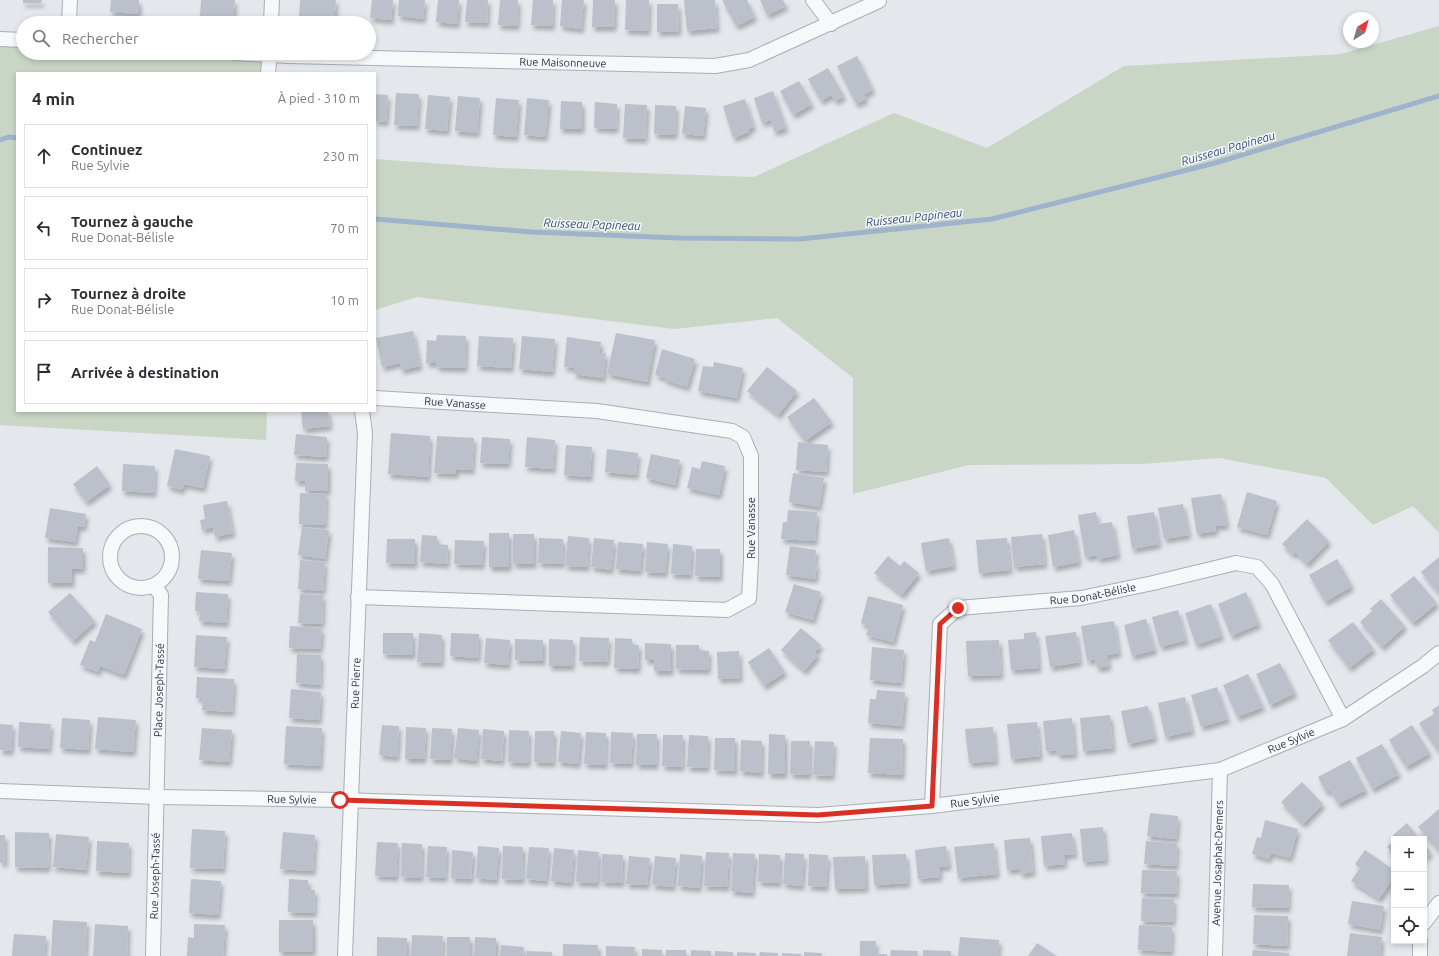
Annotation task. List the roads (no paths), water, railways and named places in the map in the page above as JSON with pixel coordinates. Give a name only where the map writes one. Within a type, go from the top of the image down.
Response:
[{"type":"street","points":[[69,16],[70,0]]},
{"type":"street","points":[[271,16],[272,0]]},
{"type":"street","points":[[813,0],[831,24]]},
{"type":"street","name":"Rue Maisonneuve","points":[[376,57],[715,66],[749,60],[879,1]]},
{"type":"street","points":[[0,39],[16,40]]},
{"type":"street","points":[[268,72],[269,60]]},
{"type":"street","name":"Rue Vanasse","points":[[358,597],[727,610],[749,598],[751,561],[751,456],[743,437],[732,431],[597,411],[376,398]]},
{"type":"street","name":"Rue Pierre","points":[[345,956],[365,433],[362,412]]},
{"type":"street","points":[[136,526],[146,526],[155,529],[169,542],[172,552],[172,562],[169,571],[163,580],[154,586],[133,588],[123,583],[111,566],[110,555],[112,544],[118,535],[126,529],[136,526]]},
{"type":"street","name":"Rue Donat-Bélisle","points":[[932,806],[940,624],[958,608],[1081,598],[1236,563],[1257,567],[1272,584],[1343,719]]},
{"type":"street","name":"Place Joseph-Tassé","points":[[154,586],[161,596],[157,797]]},
{"type":"street","name":"Rue Sylvie","points":[[0,791],[157,797],[350,800],[818,815],[932,806],[1220,770],[1343,719],[1423,666],[1439,653]]},
{"type":"street","name":"Avenue Josaphat-Demers","points":[[1215,956],[1220,770]]},
{"type":"street","name":"Rue Joseph-Tassé","points":[[153,956],[157,797]]},
{"type":"street","points":[[1427,919],[1439,903]]},
{"type":"street","points":[[1420,944],[1420,956]]},
{"type":"waterway","name":"Ruisseau Papineau","points":[[376,219],[532,232],[679,238],[800,239],[992,219],[1215,163],[1439,96]]},
{"type":"waterway","name":"Ruisseau Papineau","points":[[0,140],[9,137],[16,138]]}]
